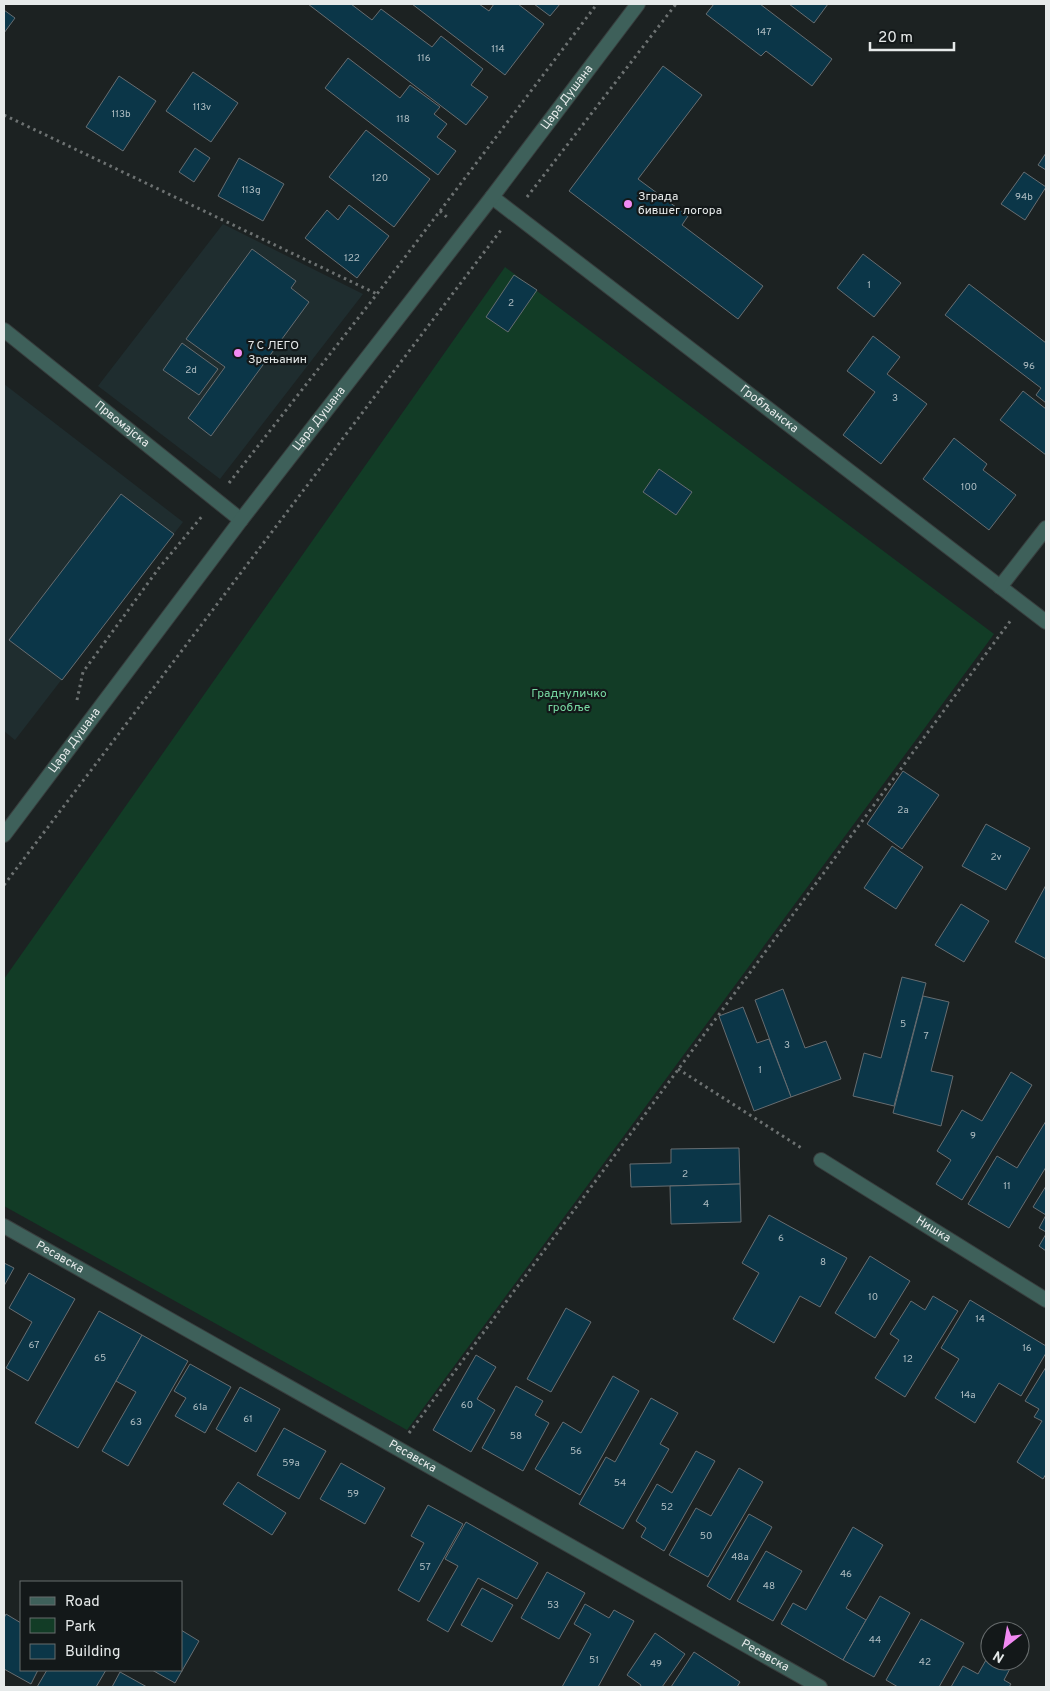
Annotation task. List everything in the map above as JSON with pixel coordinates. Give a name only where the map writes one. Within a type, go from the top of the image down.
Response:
[{"type":"street","name":"Цара Душана","points":[[4,835],[241,520],[492,197],[638,4]]},
{"type":"street","name":"Гробљанска","points":[[492,197],[1046,622]]},
{"type":"street","name":"Првомајска","points":[[4,330],[241,520]]},
{"type":"street","points":[[1000,587],[1046,528]]},
{"type":"street","name":"Нишка","points":[[821,1160],[1046,1300]]},
{"type":"street","name":"Ресавска","points":[[4,1226],[399,1447],[820,1687]]},
{"type":"path","points":[[76,706],[83,672],[159,568],[216,500],[377,294],[597,4]]},
{"type":"path","points":[[4,885],[676,4]]},
{"type":"path","points":[[4,114],[377,294]]},
{"type":"path","points":[[399,1447],[1023,604]]},
{"type":"path","points":[[678,1069],[821,1160]]},
{"type":"shaded area","points":[[223,224],[363,294],[220,479],[98,386]]},
{"type":"shaded area","points":[[4,384],[183,522],[15,740],[4,731]]},
{"type":"green space","name":"Граднуличко гробље","points":[[505,267],[994,634],[407,1430],[4,1206],[4,979]]},
{"type":"building","points":[[308,4],[351,4],[372,20],[381,9],[432,47],[441,36],[483,69],[471,85],[488,97],[466,125]]},
{"type":"building","points":[[412,4],[479,4],[489,11],[494,4],[518,4],[544,24],[505,75]]},
{"type":"building","points":[[534,4],[560,4],[550,16]]},
{"type":"building","points":[[714,4],[760,4],[832,59],[812,86],[766,51],[761,56],[706,14]]},
{"type":"building","points":[[789,4],[828,4],[814,23]]},
{"type":"building","points":[[4,10],[15,18],[4,33]]},
{"type":"building","points":[[348,58],[400,98],[410,85],[440,107],[434,114],[447,124],[437,137],[456,151],[438,175],[325,88]]},
{"type":"building","name":"Зграда бившег логора","points":[[663,66],[702,95],[638,179],[688,216],[682,225],[763,286],[738,319],[569,191]]},
{"type":"building","points":[[193,72],[238,103],[211,142],[166,111]]},
{"type":"building","points":[[119,76],[156,101],[123,151],[86,127]]},
{"type":"building","points":[[366,130],[430,179],[394,227],[329,177]]},
{"type":"building","points":[[195,148],[210,158],[194,182],[179,172]]},
{"type":"building","points":[[1046,153],[1046,170],[1038,165]]},
{"type":"building","points":[[239,158],[284,184],[263,221],[218,196]]},
{"type":"building","points":[[1024,172],[1046,187],[1025,220],[1001,204]]},
{"type":"building","points":[[349,205],[389,236],[357,278],[305,238],[327,210],[338,220]]},
{"type":"building","name":"7 С ЛЕГО Зрењанин","points":[[252,249],[296,281],[291,288],[309,302],[211,436],[188,418],[225,367],[186,339]]},
{"type":"building","points":[[863,254],[901,283],[874,317],[837,288]]},
{"type":"building","points":[[514,275],[537,290],[508,332],[486,317]]},
{"type":"building","points":[[969,284],[1046,343],[1046,403],[1036,395],[1041,388],[945,315]]},
{"type":"building","points":[[873,336],[900,357],[887,374],[927,404],[881,464],[843,435],[875,392],[847,371]]},
{"type":"building","points":[[182,343],[218,369],[199,395],[163,370]]},
{"type":"building","points":[[1023,391],[1046,409],[1046,455],[1000,420]]},
{"type":"building","points":[[954,438],[987,464],[983,470],[1016,495],[989,530],[923,479]]},
{"type":"building","points":[[659,469],[692,492],[676,515],[643,492]]},
{"type":"building","points":[[121,494],[174,534],[62,680],[9,640]]},
{"type":"building","points":[[903,771],[939,795],[902,849],[867,824]]},
{"type":"building","points":[[986,824],[1030,848],[1006,890],[962,866]]},
{"type":"building","points":[[892,846],[923,867],[896,909],[864,888]]},
{"type":"building","points":[[1046,885],[1046,959],[1015,942]]},
{"type":"building","points":[[961,904],[989,921],[964,962],[935,945]]},
{"type":"building","points":[[902,977],[926,983],[894,1106],[853,1096],[864,1053],[881,1058]]},
{"type":"building","points":[[783,989],[805,1048],[826,1041],[841,1079],[791,1097],[755,1000]]},
{"type":"building","points":[[923,996],[949,1002],[931,1071],[953,1076],[941,1126],[893,1113]]},
{"type":"building","points":[[743,1007],[757,1043],[769,1039],[791,1097],[754,1111],[719,1016]]},
{"type":"building","points":[[1011,1072],[1032,1085],[962,1200],[936,1184],[951,1160],[937,1151],[962,1110],[982,1121]]},
{"type":"building","points":[[1046,1121],[1046,1167],[1009,1228],[968,1204],[997,1156],[1017,1168]]},
{"type":"building","points":[[739,1148],[740,1184],[631,1187],[630,1164],[671,1163],[671,1149]]},
{"type":"building","points":[[740,1184],[741,1222],[671,1224],[670,1186]]},
{"type":"building","points":[[1046,1186],[1046,1215],[1033,1207]]},
{"type":"building","points":[[769,1215],[847,1258],[820,1307],[800,1296],[774,1343],[733,1319],[759,1273],[742,1263]]},
{"type":"building","points":[[1046,1215],[1046,1232],[1039,1228]]},
{"type":"building","points":[[1046,1234],[1046,1251],[1039,1246]]},
{"type":"building","points":[[870,1256],[910,1281],[875,1338],[835,1313]]},
{"type":"building","points":[[4,1263],[14,1268],[4,1286]]},
{"type":"building","points":[[29,1273],[75,1299],[28,1381],[6,1368],[32,1322],[9,1308]]},
{"type":"building","points":[[933,1296],[958,1311],[905,1397],[875,1378],[899,1340],[890,1334],[911,1301],[925,1310]]},
{"type":"building","points":[[970,1300],[1046,1346],[1046,1353],[1021,1396],[999,1383],[975,1423],[935,1398],[959,1359],[941,1348]]},
{"type":"building","points":[[566,1308],[591,1322],[551,1392],[527,1379]]},
{"type":"building","points":[[99,1311],[142,1335],[78,1448],[35,1423]]},
{"type":"building","points":[[142,1335],[188,1361],[128,1466],[102,1451],[136,1392],[116,1381]]},
{"type":"building","points":[[476,1355],[496,1367],[477,1399],[495,1410],[471,1452],[433,1430]]},
{"type":"building","points":[[190,1364],[231,1387],[205,1433],[175,1416],[186,1398],[174,1391]]},
{"type":"building","points":[[1046,1367],[1046,1474],[1043,1479],[1017,1462],[1042,1421],[1034,1417],[1039,1409],[1025,1401]]},
{"type":"building","points":[[613,1376],[639,1391],[580,1495],[535,1469],[563,1422],[581,1433]]},
{"type":"building","points":[[516,1386],[543,1401],[535,1415],[549,1423],[523,1471],[482,1448]]},
{"type":"building","points":[[240,1387],[280,1409],[256,1452],[216,1429]]},
{"type":"building","points":[[651,1398],[678,1413],[660,1444],[669,1449],[623,1529],[579,1504],[606,1457],[615,1462]]},
{"type":"building","points":[[284,1428],[326,1451],[299,1499],[257,1475]]},
{"type":"building","points":[[696,1451],[715,1461],[664,1551],[641,1537],[646,1528],[636,1521],[657,1484],[672,1493]]},
{"type":"building","points":[[341,1463],[385,1488],[365,1524],[320,1499]]},
{"type":"building","points":[[739,1468],[763,1482],[708,1577],[669,1555],[696,1508],[711,1516]]},
{"type":"building","points":[[238,1482],[286,1513],[272,1535],[223,1504]]},
{"type":"building","points":[[428,1505],[463,1524],[419,1602],[398,1590],[424,1543],[411,1536]]},
{"type":"building","points":[[749,1514],[772,1527],[730,1600],[707,1586]]},
{"type":"building","points":[[466,1522],[538,1563],[517,1599],[478,1578],[448,1632],[427,1620],[458,1566],[445,1559]]},
{"type":"building","points":[[853,1527],[883,1545],[846,1608],[866,1620],[843,1660],[781,1624],[793,1603],[806,1610]]},
{"type":"building","points":[[766,1551],[802,1571],[773,1621],[737,1601]]},
{"type":"building","points":[[547,1572],[585,1593],[559,1639],[521,1618]]},
{"type":"building","points":[[482,1588],[513,1605],[492,1642],[461,1625]]},
{"type":"building","points":[[880,1596],[910,1613],[874,1677],[843,1660]]},
{"type":"building","points":[[585,1604],[609,1618],[614,1610],[634,1621],[598,1687],[562,1687],[591,1634],[574,1624]]},
{"type":"building","points":[[6,1614],[20,1622],[20,1671],[38,1671],[31,1684],[4,1669],[4,1618]]},
{"type":"building","points":[[921,1619],[964,1643],[939,1687],[898,1687],[886,1680]]},
{"type":"building","points":[[182,1631],[199,1641],[182,1671]]},
{"type":"building","points":[[655,1633],[685,1654],[662,1687],[640,1687],[641,1685],[627,1675]]},
{"type":"building","points":[[694,1652],[740,1682],[737,1687],[671,1687]]},
{"type":"building","points":[[963,1666],[978,1674],[980,1670],[1009,1671],[1004,1680],[1011,1684],[1009,1687],[951,1687]]},
{"type":"building","points":[[46,1671],[105,1671],[96,1687],[37,1687]]},
{"type":"building","points":[[154,1671],[182,1671],[175,1683]]},
{"type":"building","points":[[120,1672],[147,1687],[112,1687]]},
{"type":"place","name":"Зграда бившег логора","points":[[628,204]]},
{"type":"place","name":"7 С ЛЕГО Зрењанин","points":[[238,353]]}]
